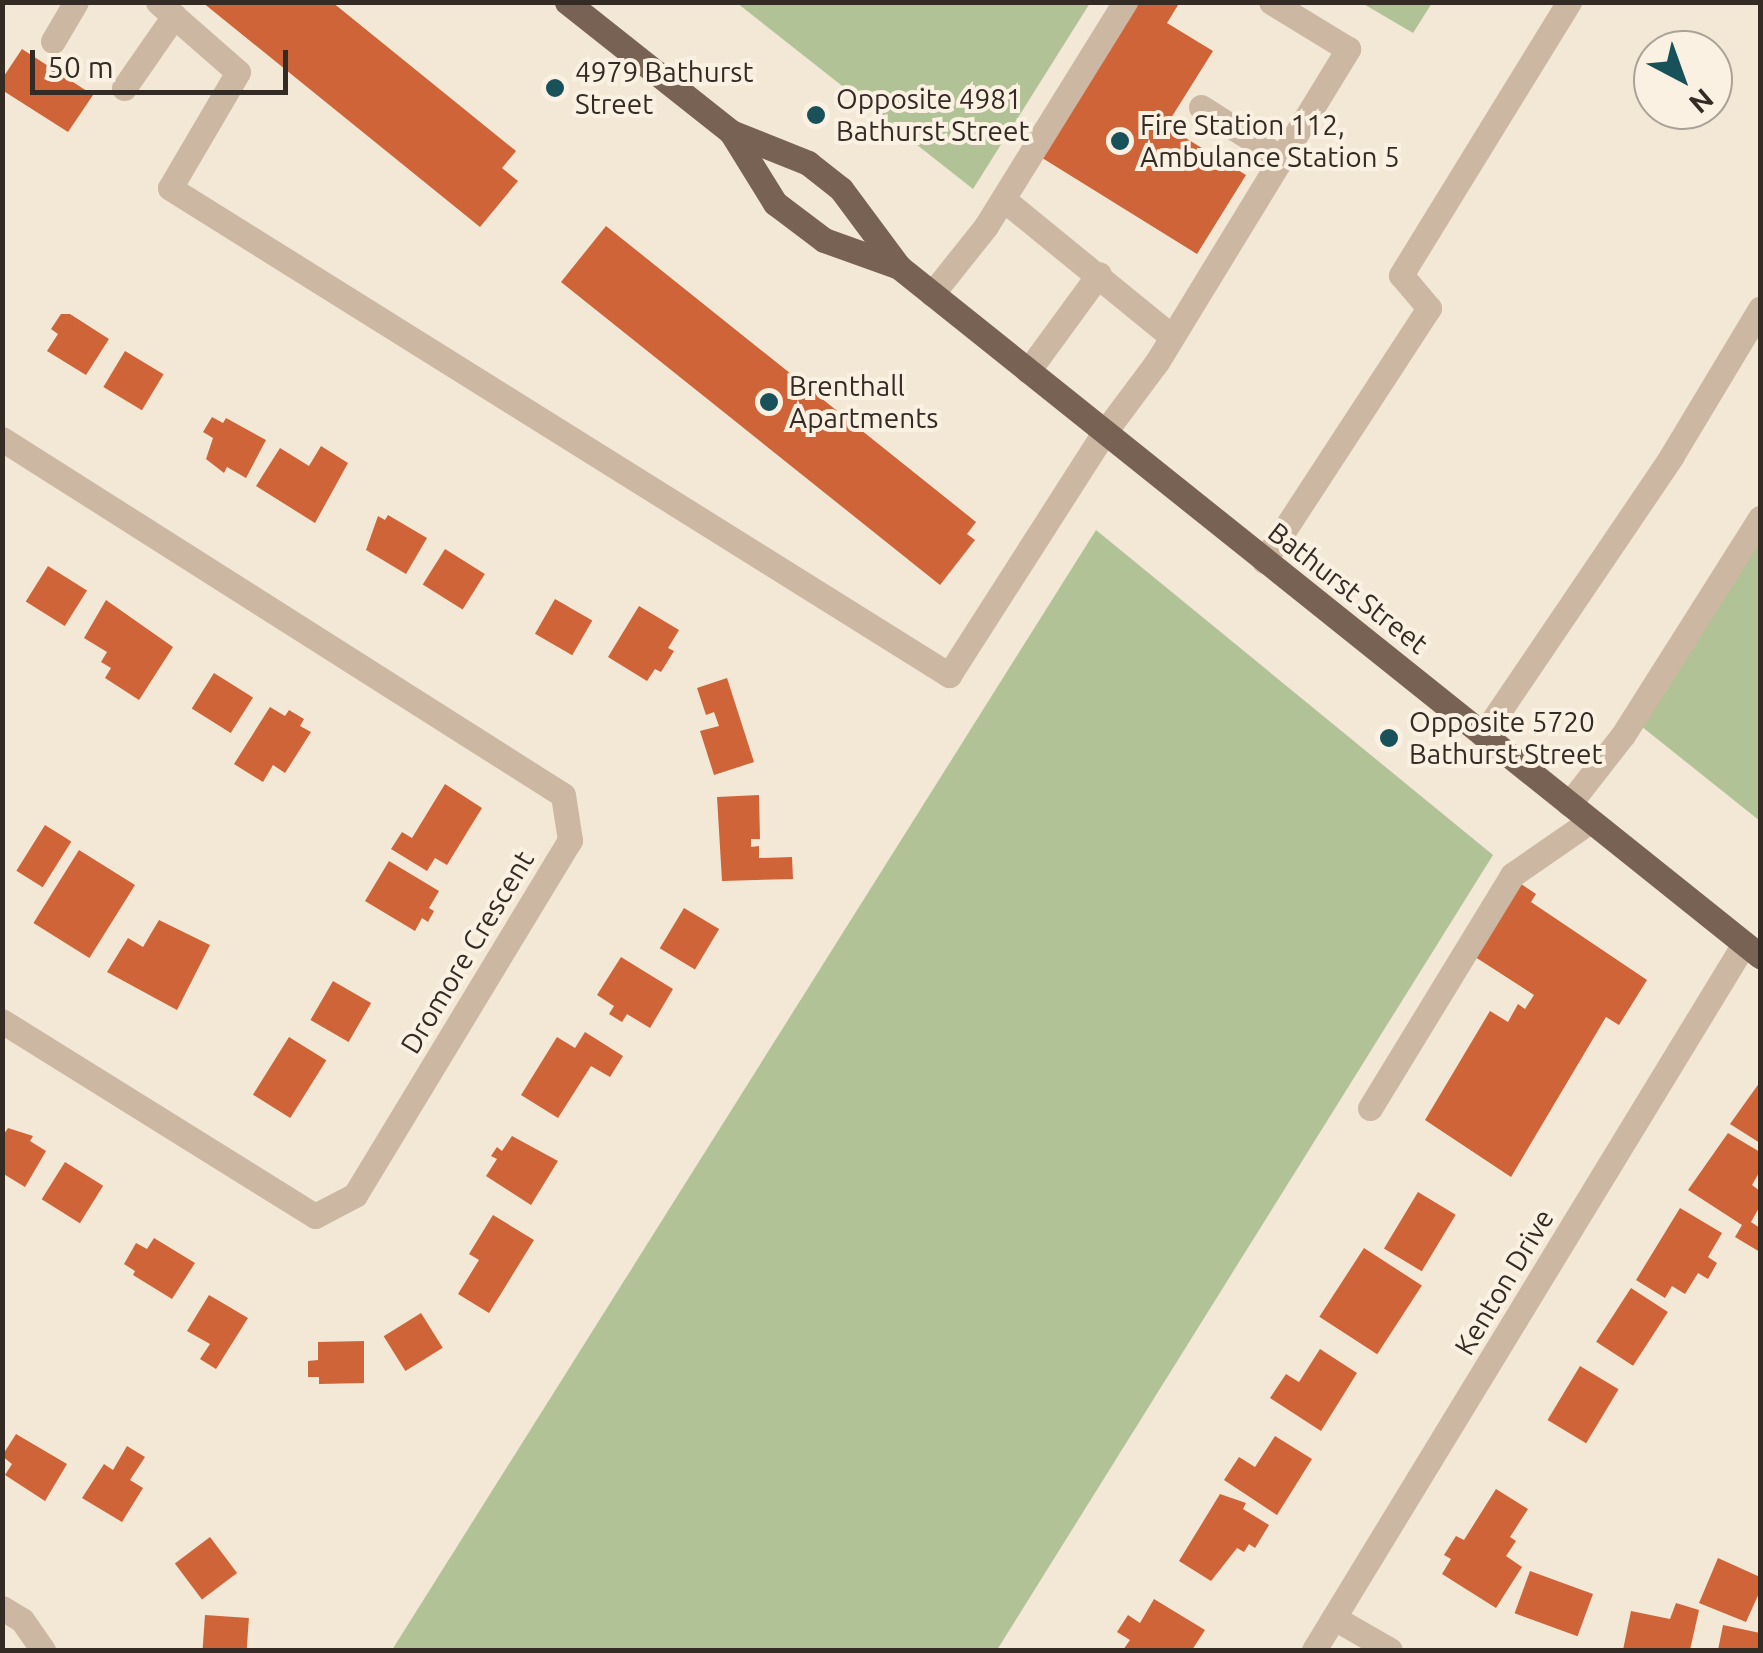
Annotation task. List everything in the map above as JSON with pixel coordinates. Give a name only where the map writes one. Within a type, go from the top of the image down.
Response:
[{"type":"main road","name":"Bathurst Street","points":[[567,2],[731,132],[819,172],[852,198],[899,267],[1752,950]]},
{"type":"main road","name":"Bathurst Street","points":[[731,132],[775,203],[824,240],[899,267]]},
{"type":"street","points":[[53,41],[76,2]]},
{"type":"street","points":[[932,294],[1003,199],[1125,2]]},
{"type":"street","points":[[124,88],[166,9],[238,72],[170,188],[950,675],[1104,433],[1172,337],[1348,49],[1271,2]]},
{"type":"street","points":[[1264,560],[1430,308],[1401,276],[1569,2]]},
{"type":"street","points":[[1201,107],[1281,158]]},
{"type":"street","points":[[1003,199],[1172,337]]},
{"type":"street","points":[[1028,371],[1099,274]]},
{"type":"street","points":[[1482,735],[1671,457],[1760,309]]},
{"type":"street","name":"Dromore Crescent","points":[[2,439],[563,795],[570,840],[355,1195],[315,1216],[2,1020]]},
{"type":"street","points":[[1569,804],[1623,735],[1760,518]]},
{"type":"street","points":[[1370,1108],[1512,875],[1590,821]]},
{"type":"street","name":"Kenton Drive","points":[[1314,1650],[1752,950]]},
{"type":"street","points":[[2,1608],[22,1620],[44,1650]]},
{"type":"street","points":[[1336,1619],[1390,1650]]},
{"type":"green space","points":[[737,3],[1090,3],[973,189]]},
{"type":"green space","points":[[1362,3],[1432,3],[1413,33]]},
{"type":"green space","points":[[1096,530],[1493,855],[997,1650],[392,1650]]},
{"type":"green space","points":[[1760,536],[1760,821],[1641,726]]},
{"type":"building","points":[[202,2],[332,2],[516,151],[502,168],[518,181],[480,227]]},
{"type":"building","name":"Fire Station 112, Ambulance Station 5","points":[[1134,2],[1178,5],[1167,23],[1213,51],[1166,126],[1246,175],[1197,254],[1039,156]]},
{"type":"building","points":[[22,49],[93,95],[68,132],[2,90],[2,79]]},
{"type":"building","name":"Brenthall Apartments","points":[[606,226],[976,522],[967,534],[975,540],[940,585],[561,282]]},
{"type":"building","points":[[61,314],[70,314],[109,339],[86,375],[47,351],[58,334],[51,329]]},
{"type":"building","points":[[125,351],[164,374],[142,410],[103,387]]},
{"type":"building","points":[[212,417],[223,423],[226,418],[266,440],[246,478],[227,467],[224,473],[206,459],[213,438],[203,432]]},
{"type":"building","points":[[321,446],[348,463],[315,523],[256,486],[280,448],[309,466]]},
{"type":"building","points":[[388,515],[427,538],[406,574],[366,550],[378,516],[385,520]]},
{"type":"building","points":[[445,549],[485,574],[463,610],[423,585]]},
{"type":"building","points":[[48,566],[87,590],[65,626],[26,602]]},
{"type":"building","points":[[555,599],[592,620],[572,655],[535,634]]},
{"type":"building","points":[[106,600],[173,647],[139,700],[105,678],[111,668],[101,662],[107,652],[84,638]]},
{"type":"building","points":[[639,606],[679,630],[668,648],[674,651],[661,672],[655,669],[647,681],[608,657]]},
{"type":"building","points":[[214,673],[253,697],[231,733],[192,709]]},
{"type":"building","points":[[727,678],[754,762],[714,775],[700,731],[719,726],[714,712],[706,715],[697,688]]},
{"type":"building","points":[[270,707],[285,716],[289,710],[304,719],[300,726],[311,732],[285,773],[273,765],[263,782],[234,764]]},
{"type":"building","points":[[445,784],[482,808],[447,865],[435,858],[427,871],[391,849],[402,832],[412,838]]},
{"type":"building","points":[[759,795],[760,839],[751,839],[751,847],[759,846],[759,858],[792,857],[793,879],[722,881],[717,797]]},
{"type":"building","points":[[45,825],[71,841],[43,887],[16,871]]},
{"type":"building","points":[[79,850],[135,885],[89,958],[33,923]]},
{"type":"building","points":[[389,861],[439,891],[429,908],[434,911],[428,922],[422,918],[415,931],[365,901]]},
{"type":"building","points":[[1518,882],[1536,894],[1531,902],[1647,980],[1619,1025],[1606,1017],[1511,1177],[1425,1120],[1490,1011],[1508,1022],[1518,1004],[1525,1009],[1534,995],[1472,955]]},
{"type":"building","points":[[684,908],[719,929],[695,969],[660,948]]},
{"type":"building","points":[[159,920],[210,945],[177,1010],[107,972],[128,938],[143,947]]},
{"type":"building","points":[[621,957],[673,989],[650,1028],[627,1014],[622,1022],[609,1014],[614,1006],[597,995]]},
{"type":"building","points":[[333,981],[371,1003],[349,1042],[311,1020]]},
{"type":"building","points":[[585,1032],[623,1056],[610,1077],[591,1066],[558,1118],[521,1095],[557,1037],[575,1048]]},
{"type":"building","points":[[289,1037],[326,1060],[290,1118],[253,1095]]},
{"type":"building","points":[[1760,1082],[1760,1143],[1730,1124]]},
{"type":"building","points":[[8,1128],[33,1136],[30,1141],[46,1151],[25,1187],[2,1173],[2,1137]]},
{"type":"building","points":[[1728,1133],[1760,1152],[1760,1171],[1752,1185],[1760,1191],[1760,1206],[1751,1222],[1760,1228],[1760,1252],[1735,1237],[1742,1225],[1688,1190]]},
{"type":"building","points":[[512,1136],[558,1161],[531,1205],[486,1176],[497,1159],[491,1156],[497,1147],[502,1151]]},
{"type":"building","points":[[65,1162],[103,1186],[80,1223],[42,1199]]},
{"type":"building","points":[[1418,1192],[1456,1215],[1422,1271],[1384,1249]]},
{"type":"building","points":[[1680,1208],[1722,1233],[1708,1257],[1717,1263],[1708,1279],[1698,1273],[1685,1294],[1672,1286],[1665,1298],[1636,1280]]},
{"type":"building","points":[[493,1215],[534,1240],[489,1313],[458,1294],[479,1260],[469,1254]]},
{"type":"building","points":[[154,1238],[195,1263],[172,1299],[133,1275],[135,1271],[124,1264],[136,1243],[147,1249]]},
{"type":"building","points":[[1364,1248],[1422,1286],[1377,1354],[1319,1317]]},
{"type":"building","points":[[1631,1288],[1668,1312],[1633,1366],[1596,1342]]},
{"type":"building","points":[[209,1295],[248,1318],[216,1369],[200,1359],[210,1344],[187,1331]]},
{"type":"building","points":[[421,1313],[443,1348],[405,1371],[384,1336]]},
{"type":"building","points":[[364,1341],[364,1383],[319,1384],[319,1377],[308,1377],[308,1361],[318,1360],[318,1342]]},
{"type":"building","points":[[1320,1349],[1357,1373],[1321,1431],[1270,1398],[1286,1374],[1299,1382]]},
{"type":"building","points":[[1580,1366],[1619,1389],[1586,1443],[1548,1420]]},
{"type":"building","points":[[16,1434],[67,1464],[45,1501],[5,1475],[12,1464],[2,1456]]},
{"type":"building","points":[[1275,1436],[1312,1459],[1277,1515],[1224,1480],[1239,1457],[1255,1467]]},
{"type":"building","points":[[127,1446],[145,1457],[130,1480],[143,1488],[122,1522],[82,1498],[104,1464],[113,1470]]},
{"type":"building","points":[[1496,1489],[1528,1509],[1510,1537],[1516,1541],[1506,1556],[1522,1567],[1496,1608],[1442,1574],[1451,1559],[1444,1555],[1456,1536],[1464,1540]]},
{"type":"building","points":[[1220,1494],[1246,1503],[1243,1509],[1269,1525],[1255,1548],[1249,1544],[1244,1552],[1237,1548],[1211,1581],[1179,1561]]},
{"type":"building","points":[[210,1537],[237,1573],[202,1599],[175,1563]]},
{"type":"building","points":[[1718,1558],[1760,1577],[1760,1591],[1746,1622],[1699,1603]]},
{"type":"building","points":[[1530,1571],[1593,1594],[1578,1636],[1515,1613]]},
{"type":"building","points":[[1154,1599],[1205,1630],[1192,1650],[1123,1650],[1130,1640],[1117,1632],[1128,1615],[1140,1623]]},
{"type":"building","points":[[1676,1603],[1699,1610],[1690,1650],[1623,1650],[1631,1611],[1670,1619]]},
{"type":"building","points":[[205,1615],[249,1618],[247,1650],[203,1650]]},
{"type":"building","points":[[1723,1625],[1760,1633],[1760,1650],[1718,1650]]},
{"type":"place","name":"4979 Bathurst Street","points":[[555,88]]},
{"type":"place","name":"Opposite 4981 Bathurst Street","points":[[816,115]]},
{"type":"place","name":"Fire Station 112, Ambulance Station 5","points":[[1120,141]]},
{"type":"place","name":"Brenthall Apartments","points":[[769,402]]},
{"type":"place","name":"Opposite 5720 Bathurst Street","points":[[1389,738]]}]
